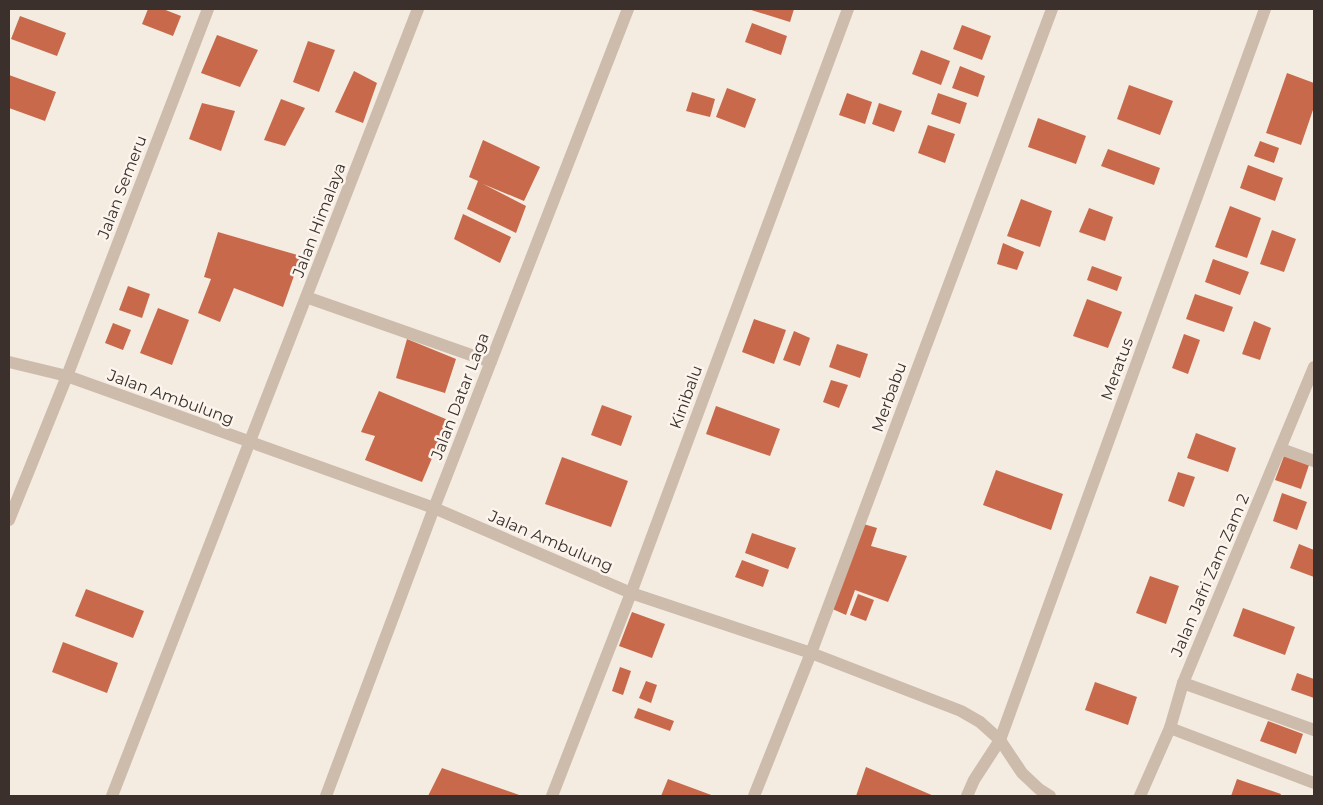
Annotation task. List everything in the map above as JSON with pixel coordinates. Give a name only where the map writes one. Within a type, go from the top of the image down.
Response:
[{"type":"street","name":"Jalan Semeru","points":[[9,520],[67,376],[208,9]]},
{"type":"street","name":"Jalan Himalaya","points":[[112,796],[418,9]]},
{"type":"street","name":"Jalan Datar Laga","points":[[326,796],[434,508],[628,9]]},
{"type":"street","name":"Kinibalu","points":[[552,796],[631,593],[848,9]]},
{"type":"street","name":"Merbabu","points":[[754,796],[811,653],[1052,9]]},
{"type":"street","name":"Meratus","points":[[967,796],[974,780],[1000,740],[1265,9]]},
{"type":"street","points":[[306,297],[491,362]]},
{"type":"street","name":"Jalan Ambulung","points":[[9,362],[67,376],[434,508],[631,593],[811,653],[961,711],[980,722],[1000,740],[1022,773],[1039,789],[1050,796]]},
{"type":"street","name":"Jalan Jafri Zam Zam 2","points":[[1140,796],[1170,728],[1183,683],[1314,368]]},
{"type":"street","points":[[1281,449],[1314,461]]},
{"type":"street","points":[[1183,683],[1314,730]]},
{"type":"street","points":[[1170,728],[1314,783]]},
{"type":"building","points":[[148,9],[163,9],[181,16],[173,36],[142,24]]},
{"type":"building","points":[[748,9],[794,9],[790,22]]},
{"type":"building","points":[[20,16],[66,33],[57,56],[11,39]]},
{"type":"building","points":[[752,23],[787,36],[781,55],[745,42]]},
{"type":"building","points":[[962,25],[991,36],[982,60],[953,49]]},
{"type":"building","points":[[217,35],[258,50],[240,87],[201,73]]},
{"type":"building","points":[[308,41],[335,50],[319,92],[293,82]]},
{"type":"building","points":[[921,50],[950,61],[941,85],[912,74]]},
{"type":"building","points":[[960,66],[985,76],[978,97],[952,88]]},
{"type":"building","points":[[354,71],[377,83],[363,123],[335,112]]},
{"type":"building","points":[[1287,73],[1314,83],[1314,107],[1301,145],[1266,133]]},
{"type":"building","points":[[9,75],[56,92],[45,121],[9,108]]},
{"type":"building","points":[[1129,85],[1173,101],[1160,135],[1117,119]]},
{"type":"building","points":[[727,88],[756,99],[745,128],[716,117]]},
{"type":"building","points":[[692,92],[715,99],[710,117],[686,111]]},
{"type":"building","points":[[847,93],[872,102],[865,124],[839,115]]},
{"type":"building","points":[[938,93],[967,103],[960,124],[931,114]]},
{"type":"building","points":[[281,99],[305,108],[285,146],[264,140]]},
{"type":"building","points":[[202,103],[235,111],[221,151],[189,139]]},
{"type":"building","points":[[879,103],[902,111],[894,132],[872,124]]},
{"type":"building","points":[[1038,118],[1086,136],[1076,164],[1028,147]]},
{"type":"building","points":[[928,125],[955,134],[945,163],[918,153]]},
{"type":"building","points":[[483,140],[540,167],[524,201],[483,184],[526,206],[516,233],[467,209],[478,181],[469,177]]},
{"type":"building","points":[[1260,141],[1279,148],[1274,163],[1254,156]]},
{"type":"building","points":[[1108,149],[1160,168],[1154,185],[1101,166]]},
{"type":"building","points":[[1248,165],[1283,178],[1275,201],[1240,188]]},
{"type":"building","points":[[1021,199],[1052,211],[1040,247],[1007,236]]},
{"type":"building","points":[[1230,206],[1261,218],[1247,258],[1215,247]]},
{"type":"building","points":[[1089,208],[1113,217],[1105,241],[1079,232]]},
{"type":"building","points":[[463,214],[511,237],[500,263],[454,239]]},
{"type":"building","points":[[1272,230],[1296,239],[1284,272],[1260,264]]},
{"type":"building","points":[[218,232],[301,256],[283,307],[234,288],[220,322],[198,313],[211,279],[204,277]]},
{"type":"building","points":[[1003,243],[1024,252],[1017,270],[997,264]]},
{"type":"building","points":[[1213,259],[1249,272],[1240,295],[1205,282]]},
{"type":"building","points":[[1092,266],[1122,277],[1117,291],[1087,280]]},
{"type":"building","points":[[128,286],[150,294],[142,318],[119,310]]},
{"type":"building","points":[[1195,294],[1233,307],[1224,332],[1186,319]]},
{"type":"building","points":[[1087,299],[1122,312],[1108,348],[1073,336]]},
{"type":"building","points":[[158,308],[189,320],[172,365],[140,353]]},
{"type":"building","points":[[754,319],[786,330],[774,364],[742,352]]},
{"type":"building","points":[[1254,321],[1271,328],[1260,360],[1242,354]]},
{"type":"building","points":[[113,323],[131,330],[123,350],[105,343]]},
{"type":"building","points":[[794,331],[810,338],[800,366],[783,360]]},
{"type":"building","points":[[1184,334],[1200,340],[1188,374],[1172,368]]},
{"type":"building","points":[[407,339],[456,359],[445,393],[396,378]]},
{"type":"building","points":[[837,344],[868,354],[860,378],[829,367]]},
{"type":"building","points":[[831,380],[848,385],[839,408],[823,402]]},
{"type":"building","points":[[379,391],[448,420],[422,482],[365,460],[375,436],[361,432]]},
{"type":"building","points":[[602,405],[632,416],[621,446],[591,435]]},
{"type":"building","points":[[716,406],[780,429],[770,456],[706,434]]},
{"type":"building","points":[[1196,433],[1236,448],[1228,472],[1187,458]]},
{"type":"building","points":[[1284,456],[1309,465],[1301,489],[1275,480]]},
{"type":"building","points":[[562,457],[628,481],[611,527],[545,504]]},
{"type":"building","points":[[996,470],[1063,494],[1051,530],[983,505]]},
{"type":"building","points":[[1178,472],[1195,477],[1184,507],[1168,501]]},
{"type":"building","points":[[1282,493],[1307,502],[1297,530],[1273,521]]},
{"type":"building","points":[[860,523],[877,528],[871,546],[907,556],[888,602],[855,590],[846,615],[828,607]]},
{"type":"building","points":[[752,533],[796,548],[788,569],[745,553]]},
{"type":"building","points":[[1299,544],[1314,550],[1314,577],[1290,568]]},
{"type":"building","points":[[742,560],[769,570],[763,587],[735,577]]},
{"type":"building","points":[[1150,576],[1179,586],[1166,624],[1136,613]]},
{"type":"building","points":[[86,589],[144,611],[133,638],[75,616]]},
{"type":"building","points":[[858,594],[874,600],[866,621],[850,615]]},
{"type":"building","points":[[1243,608],[1295,627],[1285,655],[1233,636]]},
{"type":"building","points":[[632,612],[665,624],[652,658],[619,646]]},
{"type":"building","points":[[63,642],[118,663],[107,693],[52,672]]},
{"type":"building","points":[[620,667],[631,671],[623,695],[612,691]]},
{"type":"building","points":[[1297,673],[1314,679],[1314,698],[1291,690]]},
{"type":"building","points":[[646,681],[657,685],[651,703],[639,698]]},
{"type":"building","points":[[1095,682],[1137,697],[1128,725],[1085,710]]},
{"type":"building","points":[[638,708],[674,721],[670,731],[634,718]]},
{"type":"building","points":[[1268,721],[1303,734],[1296,754],[1260,741]]},
{"type":"building","points":[[866,767],[934,796],[856,796]]},
{"type":"building","points":[[442,768],[522,796],[428,796]]},
{"type":"building","points":[[668,779],[714,796],[661,796]]},
{"type":"building","points":[[1237,779],[1281,794],[1280,796],[1231,796]]}]
